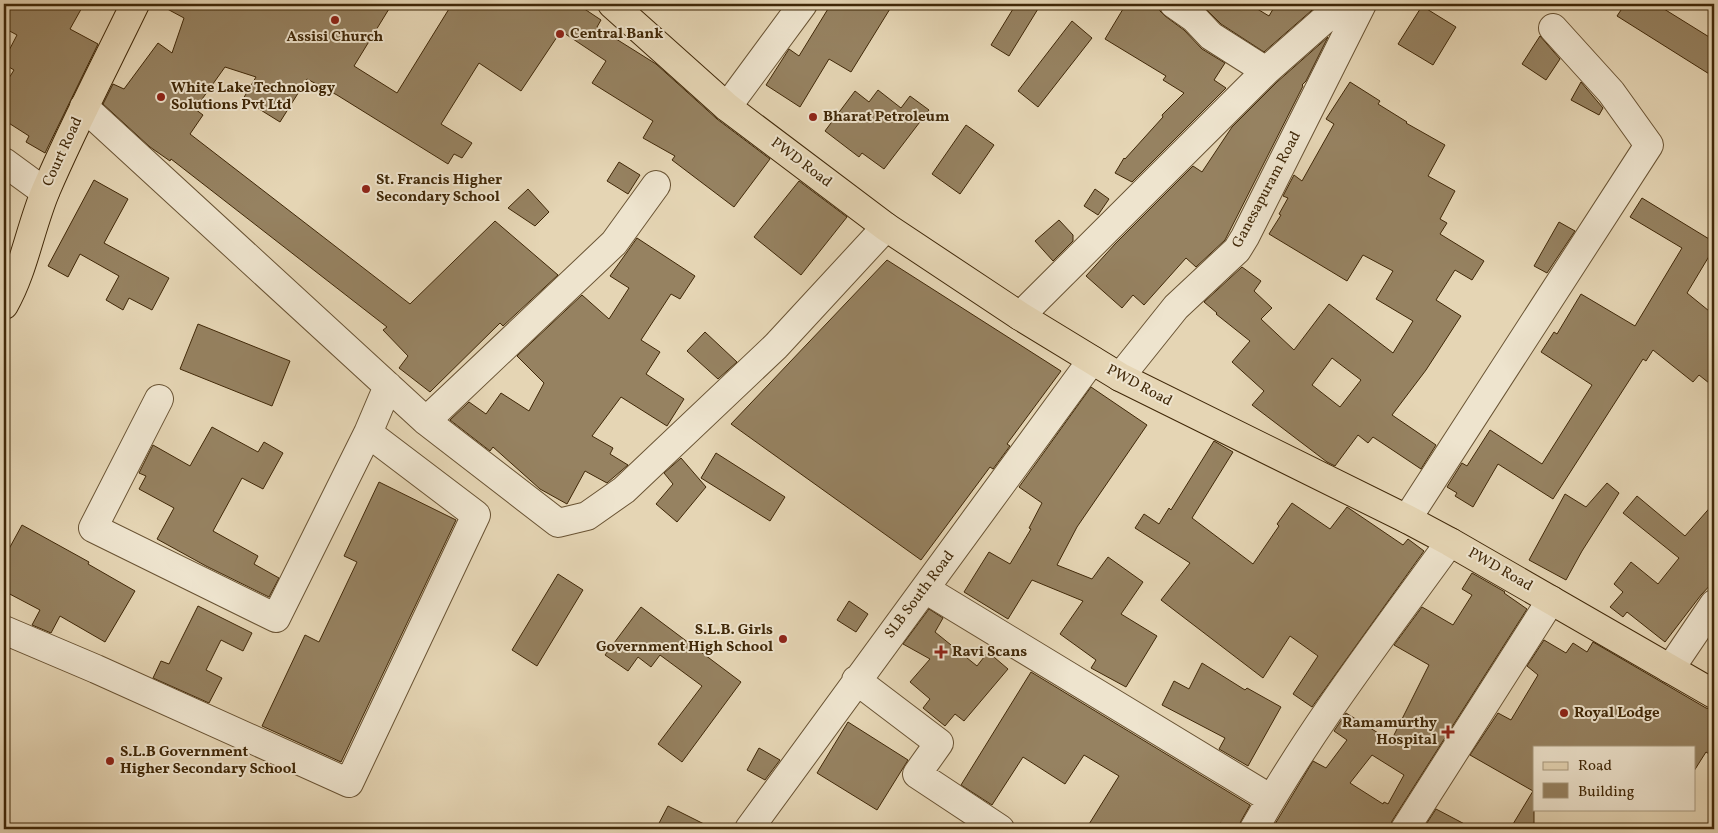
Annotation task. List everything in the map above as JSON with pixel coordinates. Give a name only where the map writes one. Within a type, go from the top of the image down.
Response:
[{"type":"main road","name":"Court Road","points":[[7,291],[45,192],[84,107],[135,4]]},
{"type":"main road","name":"PWD Road","points":[[612,4],[727,107],[886,227],[1020,316],[1120,377],[1408,519],[1714,694]]},
{"type":"street","points":[[727,107],[803,4]]},
{"type":"street","points":[[1174,4],[1194,18],[1211,36],[1266,71]]},
{"type":"street","points":[[1020,316],[1266,71],[1342,4]]},
{"type":"street","name":"Ganesapuram Road","points":[[1120,377],[1176,307],[1237,250],[1362,4]]},
{"type":"street","points":[[1408,519],[1649,144],[1610,92],[1554,28]]},
{"type":"street","points":[[84,107],[426,421],[558,523],[588,516],[624,490],[776,346],[886,227]]},
{"type":"street","points":[[4,162],[45,192]]},
{"type":"street","points":[[426,421],[614,243],[656,185]]},
{"type":"street","name":"SLB South Road","points":[[749,829],[856,680],[926,589],[1092,360]]},
{"type":"street","points":[[159,399],[93,528],[276,618],[368,433],[388,386]]},
{"type":"street","points":[[4,630],[96,669],[349,783],[476,516],[368,433]]},
{"type":"street","points":[[1254,829],[1330,707],[1450,542]]},
{"type":"street","points":[[926,589],[1271,799]]},
{"type":"street","points":[[1406,829],[1552,600]]},
{"type":"street","points":[[1670,669],[1714,604]]},
{"type":"street","points":[[856,680],[939,743],[917,774],[1000,829]]},
{"type":"building","points":[[4,4],[84,4],[70,29],[98,44],[45,153],[26,142],[29,136],[4,120],[4,86],[14,70],[4,64],[4,60],[17,35],[4,28]]},
{"type":"building","points":[[158,4],[392,4],[354,66],[397,93],[452,4],[577,4],[601,20],[597,27],[656,64],[717,119],[770,159],[734,207],[672,160],[675,156],[643,138],[653,121],[592,83],[606,61],[561,31],[521,91],[479,63],[441,124],[472,143],[462,158],[454,154],[448,164],[337,95],[307,79],[280,122],[243,99],[256,77],[225,67],[195,109],[203,115],[190,134],[410,304],[495,221],[558,275],[503,326],[500,323],[430,392],[399,368],[408,356],[383,330],[387,327],[171,159],[170,161],[150,147],[103,104],[113,84],[124,89],[158,43],[172,53],[184,18]]},
{"type":"building","points":[[831,4],[893,4],[851,72],[829,59],[800,107],[766,85],[789,49],[799,56]]},
{"type":"building","points":[[1016,4],[1041,4],[1009,56],[991,45]]},
{"type":"building","points":[[1126,4],[1159,4],[1160,11],[1165,16],[1184,30],[1202,49],[1225,63],[1214,80],[1226,88],[1132,182],[1115,173],[1124,158],[1184,93],[1163,80],[1166,76],[1105,39]]},
{"type":"building","points":[[1201,4],[1249,4],[1269,16],[1276,4],[1319,4],[1264,52],[1221,24]]},
{"type":"building","points":[[1625,4],[1656,4],[1714,40],[1714,77],[1617,16]]},
{"type":"building","points":[[1422,6],[1456,27],[1433,65],[1398,44]]},
{"type":"building","points":[[1072,21],[1092,38],[1038,107],[1018,91]]},
{"type":"building","points":[[1540,36],[1560,59],[1546,80],[1522,64]]},
{"type":"building","points":[[1328,37],[1225,240],[1196,267],[1186,258],[1144,305],[1133,295],[1122,308],[1086,276],[1115,244],[1193,166],[1202,172],[1232,127],[1277,82]]},
{"type":"building","points":[[1350,82],[1380,101],[1378,104],[1406,123],[1445,145],[1428,176],[1455,191],[1440,219],[1447,223],[1440,234],[1484,261],[1472,280],[1455,270],[1436,300],[1461,316],[1426,370],[1392,415],[1436,445],[1421,469],[1373,437],[1368,443],[1358,435],[1335,466],[1327,462],[1252,405],[1264,391],[1232,362],[1250,341],[1204,302],[1242,267],[1261,281],[1254,291],[1272,308],[1261,319],[1294,350],[1329,304],[1393,353],[1413,321],[1376,299],[1393,271],[1363,255],[1347,281],[1269,234],[1281,215],[1279,214],[1288,198],[1283,196],[1294,175],[1302,181],[1334,124],[1326,119]],"holes":[[[1332,358],[1361,380],[1340,407],[1312,385]]]},
{"type":"building","points":[[1581,82],[1603,108],[1599,115],[1571,100]]},
{"type":"building","points":[[878,90],[901,108],[910,96],[929,110],[884,169],[862,153],[859,157],[825,131],[855,91],[869,102]]},
{"type":"building","points":[[966,125],[994,145],[960,194],[932,174]]},
{"type":"building","points":[[619,162],[640,175],[628,194],[607,181]]},
{"type":"building","points":[[94,180],[128,199],[104,243],[169,278],[152,310],[129,298],[123,310],[106,300],[119,276],[80,254],[68,277],[48,266]]},
{"type":"building","points":[[799,181],[847,217],[801,275],[754,237]]},
{"type":"building","points":[[528,189],[549,212],[535,226],[508,208]]},
{"type":"building","points":[[1095,189],[1109,199],[1098,215],[1084,206]]},
{"type":"building","points":[[1642,198],[1714,242],[1714,248],[1687,293],[1714,315],[1714,387],[1699,375],[1693,382],[1653,350],[1646,361],[1643,359],[1553,499],[1498,464],[1473,507],[1455,496],[1457,493],[1447,487],[1462,463],[1467,466],[1490,430],[1542,464],[1592,385],[1541,352],[1554,332],[1557,334],[1581,294],[1635,326],[1682,248],[1630,217]]},
{"type":"building","points":[[1059,220],[1073,235],[1073,241],[1053,261],[1035,241]]},
{"type":"building","points":[[1559,222],[1575,231],[1547,273],[1534,266]]},
{"type":"building","points":[[637,238],[695,276],[680,299],[671,294],[641,340],[660,352],[646,374],[684,399],[667,426],[621,397],[592,436],[613,448],[610,454],[628,465],[607,483],[585,471],[567,504],[540,489],[493,447],[490,451],[450,420],[469,402],[486,414],[501,393],[529,411],[544,383],[517,356],[582,295],[609,319],[629,288],[610,276]]},
{"type":"building","points":[[887,260],[1061,371],[1007,444],[1010,446],[993,469],[990,467],[921,560],[731,424]]},
{"type":"building","points":[[198,324],[290,361],[272,406],[180,369]]},
{"type":"building","points":[[705,332],[737,362],[718,379],[687,351]]},
{"type":"building","points":[[1091,387],[1147,425],[1077,527],[1057,565],[1092,579],[1108,557],[1143,582],[1121,614],[1157,636],[1126,687],[1091,668],[1096,660],[1060,634],[1083,601],[1032,580],[1008,619],[964,592],[989,552],[1010,564],[1031,529],[1029,528],[1042,503],[1019,487]]},
{"type":"building","points":[[212,427],[258,452],[264,442],[283,453],[263,489],[242,478],[213,531],[258,556],[254,564],[279,578],[269,597],[157,539],[174,508],[139,489],[146,476],[139,473],[153,445],[190,466]]},
{"type":"building","points":[[1214,441],[1233,452],[1192,518],[1253,564],[1292,503],[1330,529],[1347,507],[1403,545],[1408,539],[1424,551],[1312,707],[1293,694],[1318,656],[1290,636],[1263,678],[1161,600],[1190,563],[1135,528],[1144,514],[1159,524],[1169,508],[1171,510]]},
{"type":"building","points":[[716,453],[785,497],[770,521],[701,478]]},
{"type":"building","points":[[681,458],[706,487],[677,522],[656,504],[673,484],[664,473]]},
{"type":"building","points":[[379,482],[456,520],[341,762],[262,726],[305,635],[319,642],[357,562],[344,556]]},
{"type":"building","points":[[1607,483],[1619,493],[1566,580],[1529,560],[1565,494],[1586,507]]},
{"type":"building","points":[[1637,496],[1685,536],[1714,503],[1714,581],[1665,642],[1627,612],[1623,617],[1610,607],[1623,592],[1614,584],[1631,562],[1658,584],[1679,558],[1623,513]]},
{"type":"building","points":[[22,525],[89,562],[88,564],[135,591],[105,642],[60,616],[51,633],[32,625],[40,610],[4,591],[4,558]]},
{"type":"building","points":[[1472,573],[1505,592],[1527,609],[1392,821],[1390,829],[1272,829],[1313,761],[1326,768],[1347,740],[1334,731],[1346,713],[1391,741],[1429,665],[1394,645],[1422,607],[1453,625],[1472,595],[1462,589]],"holes":[[[1372,755],[1404,775],[1388,804],[1384,802],[1383,804],[1350,783]]]},
{"type":"building","points":[[558,574],[583,590],[537,666],[512,650]]},
{"type":"building","points":[[849,601],[868,614],[856,632],[837,620]]},
{"type":"building","points":[[198,606],[252,633],[243,651],[221,640],[206,670],[222,678],[209,703],[153,678],[161,661],[169,664]]},
{"type":"building","points":[[641,607],[741,682],[682,762],[658,744],[702,686],[660,655],[651,667],[638,657],[628,671],[605,655]]},
{"type":"building","points":[[929,609],[943,618],[935,632],[977,666],[988,652],[1008,669],[964,721],[955,714],[945,726],[923,708],[930,699],[910,682],[930,659],[903,644]]},
{"type":"building","points":[[1544,640],[1566,653],[1573,643],[1587,652],[1593,642],[1706,708],[1714,710],[1714,757],[1706,752],[1696,768],[1696,746],[1533,746],[1533,791],[1470,755],[1498,713],[1511,720],[1538,675],[1527,666]]},
{"type":"building","points":[[1202,663],[1245,690],[1247,688],[1281,707],[1248,766],[1219,749],[1225,738],[1162,705],[1174,681],[1189,689]]},
{"type":"building","points":[[1031,672],[1250,805],[1238,829],[1230,829],[1220,823],[1216,829],[1086,829],[1119,776],[1084,755],[1065,784],[1023,757],[992,805],[961,785]]},
{"type":"building","points":[[848,722],[908,760],[877,810],[817,773]]},
{"type":"building","points":[[759,748],[780,760],[765,780],[747,770]]},
{"type":"building","points":[[1533,791],[1534,829],[1510,829]]},
{"type":"building","points":[[668,806],[714,829],[656,829]]},
{"type":"building","points":[[1436,809],[1474,829],[1423,829]]},
{"type":"place","name":"Assisi Church","points":[[335,20]]},
{"type":"place","name":"Central Bank","points":[[560,34]]},
{"type":"place","name":"White Lake Technology Solutions Pvt Ltd","points":[[161,97]]},
{"type":"place","name":"Bharat Petroleum","points":[[813,117]]},
{"type":"place","name":"St. Francis Higher Secondary School","points":[[366,189]]},
{"type":"place","name":"S.L.B. Girls Government High School","points":[[783,639]]},
{"type":"place","name":"Ravi Scans","points":[[941,652]]},
{"type":"place","name":"Royal Lodge","points":[[1564,713]]},
{"type":"place","name":"Ramamurthy Hospital","points":[[1448,732]]},
{"type":"place","name":"S.L.B Government Higher Secondary School","points":[[110,761]]}]
